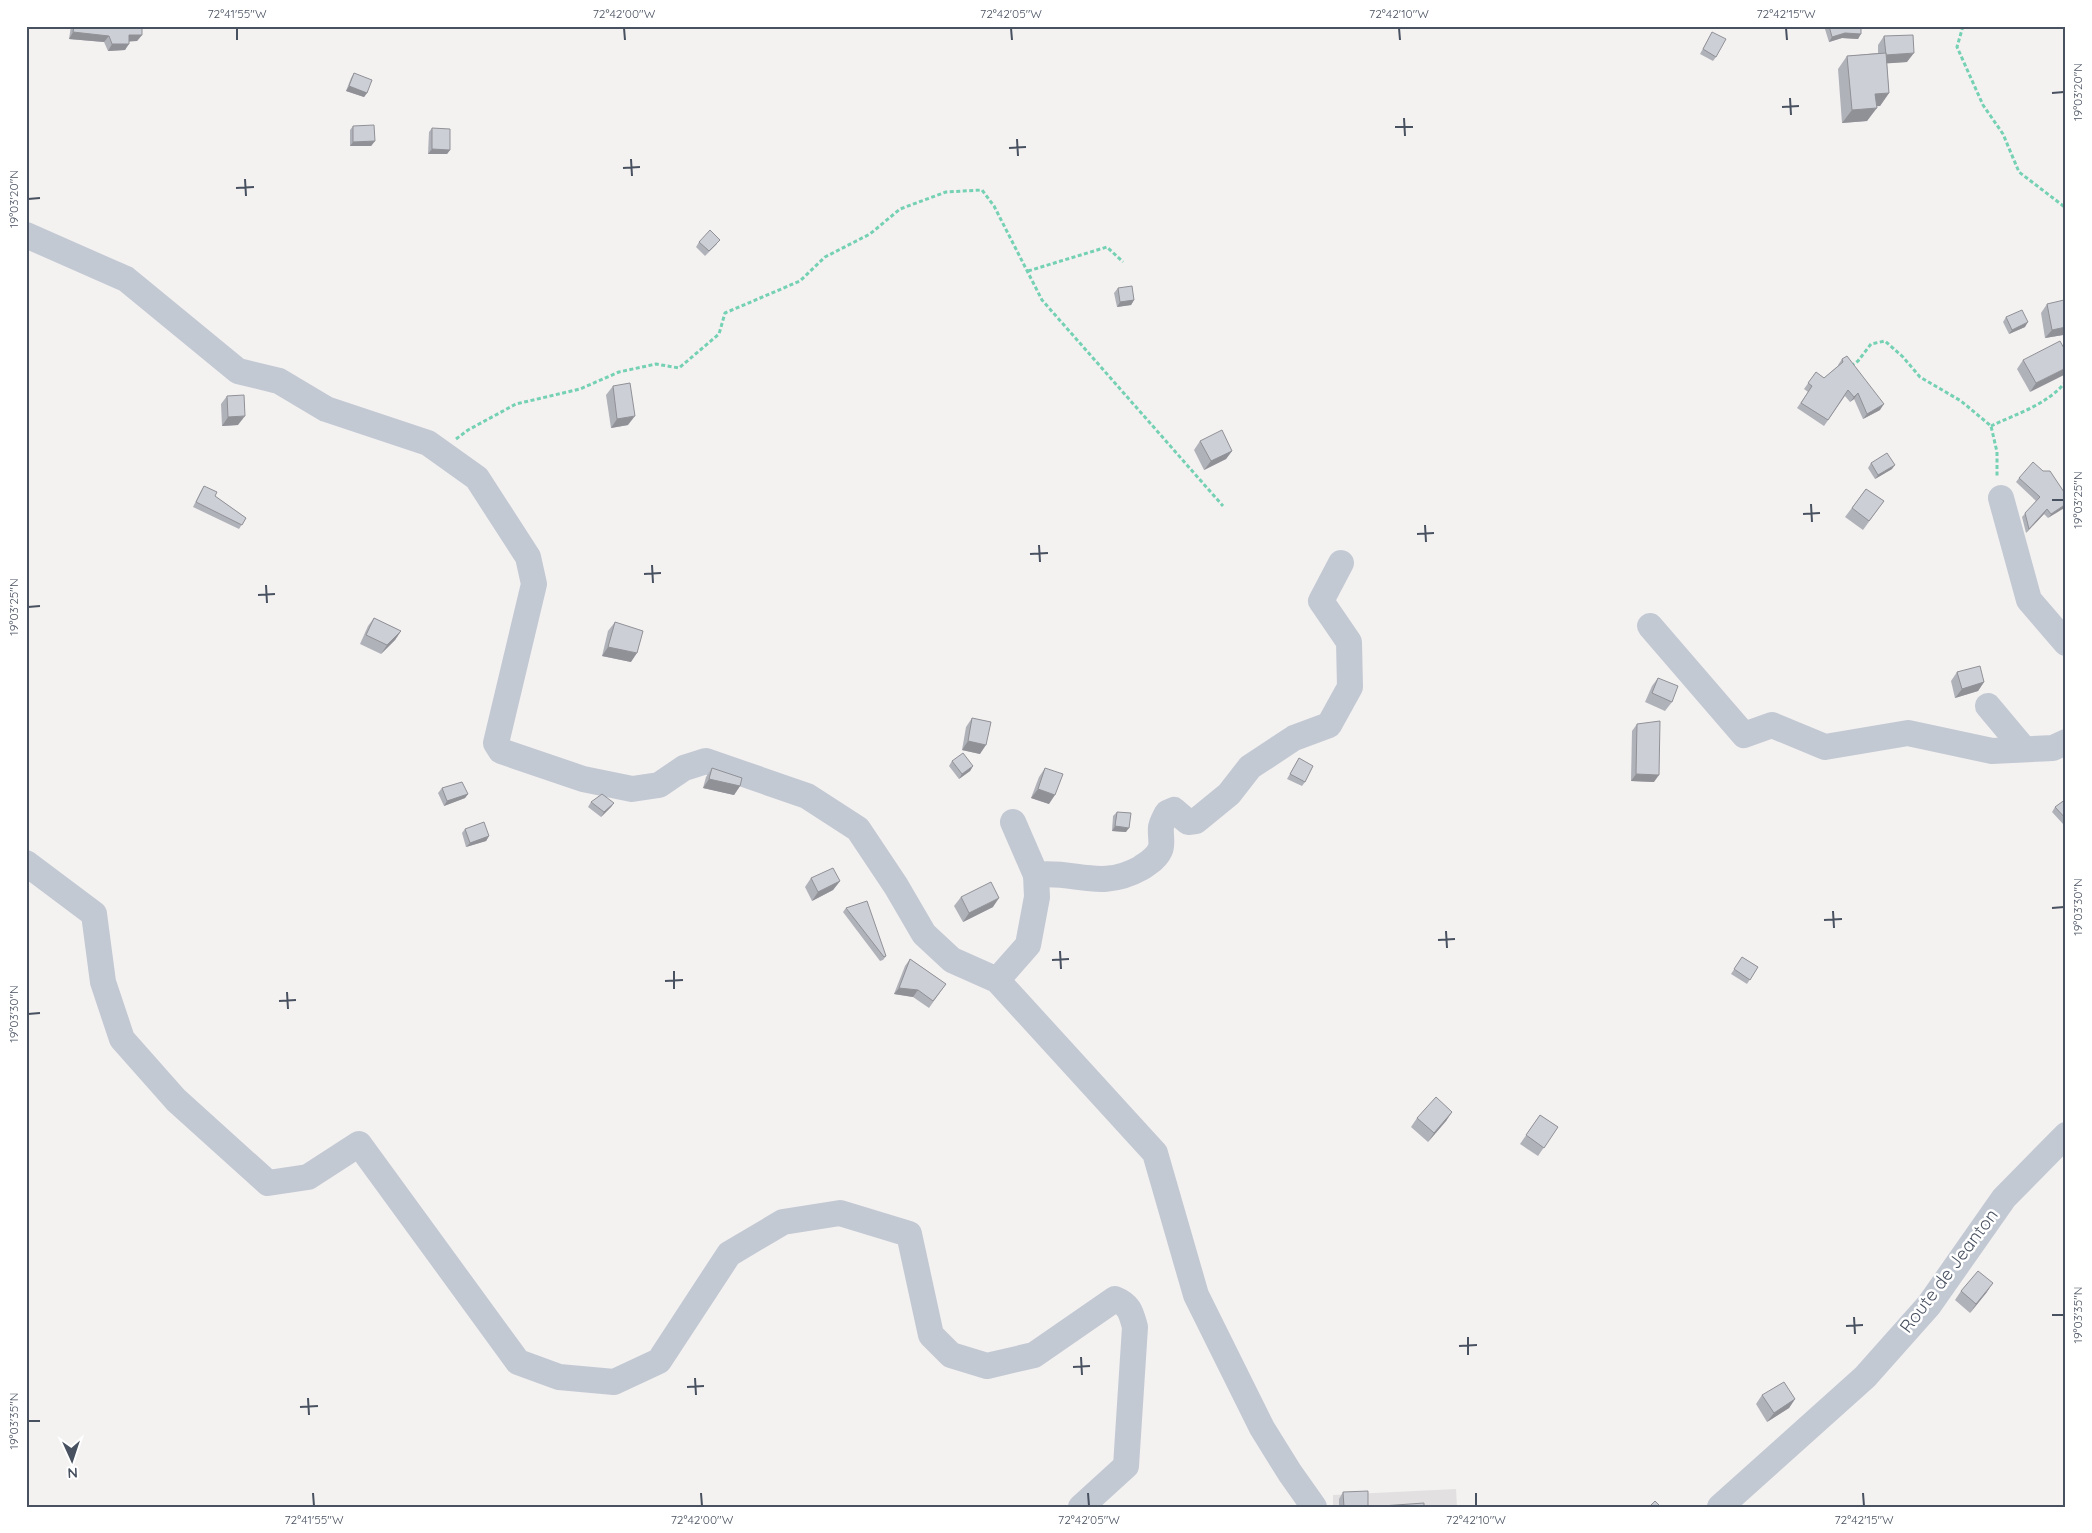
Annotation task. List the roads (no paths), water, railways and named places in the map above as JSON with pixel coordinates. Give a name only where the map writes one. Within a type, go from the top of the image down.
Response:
[{"type":"street","points":[[26,234],[126,279],[238,371],[279,381],[326,409],[428,443],[477,478],[528,557],[534,584],[496,743],[501,751],[583,779],[632,790],[659,785],[684,768],[706,761],[807,796],[858,829],[896,886],[924,934],[952,960],[997,980],[1155,1153],[1196,1295],[1262,1428],[1314,1507]]},
{"type":"street","points":[[2001,498],[2029,600],[2066,643]]},
{"type":"street","points":[[1036,875],[1052,873],[1081,879],[1110,879],[1129,874],[1152,861],[1161,849],[1161,827],[1167,813],[1174,810],[1188,822],[1196,821],[1229,794],[1250,767],[1294,738],[1329,725],[1350,687],[1349,642],[1321,601],[1341,563]]},
{"type":"street","points":[[1650,626],[1744,735],[1772,725],[1825,748],[1908,733],[1992,751],[2053,748],[2066,742]]},
{"type":"street","points":[[1988,706],[2024,749]]},
{"type":"street","points":[[997,980],[1028,945],[1037,897],[1036,875],[1013,822]]},
{"type":"street","points":[[26,863],[94,914],[103,982],[122,1040],[176,1100],[268,1183],[308,1177],[359,1144],[518,1362],[559,1377],[614,1382],[659,1361],[729,1254],[783,1222],[840,1213],[909,1234],[931,1335],[950,1355],[986,1366],[1034,1355],[1115,1299],[1124,1303],[1130,1310],[1135,1327],[1126,1466],[1082,1507]]},
{"type":"street","name":"Route de Jeanton","points":[[1720,1507],[1865,1377],[1929,1305],[2004,1198],[2066,1134]]}]
